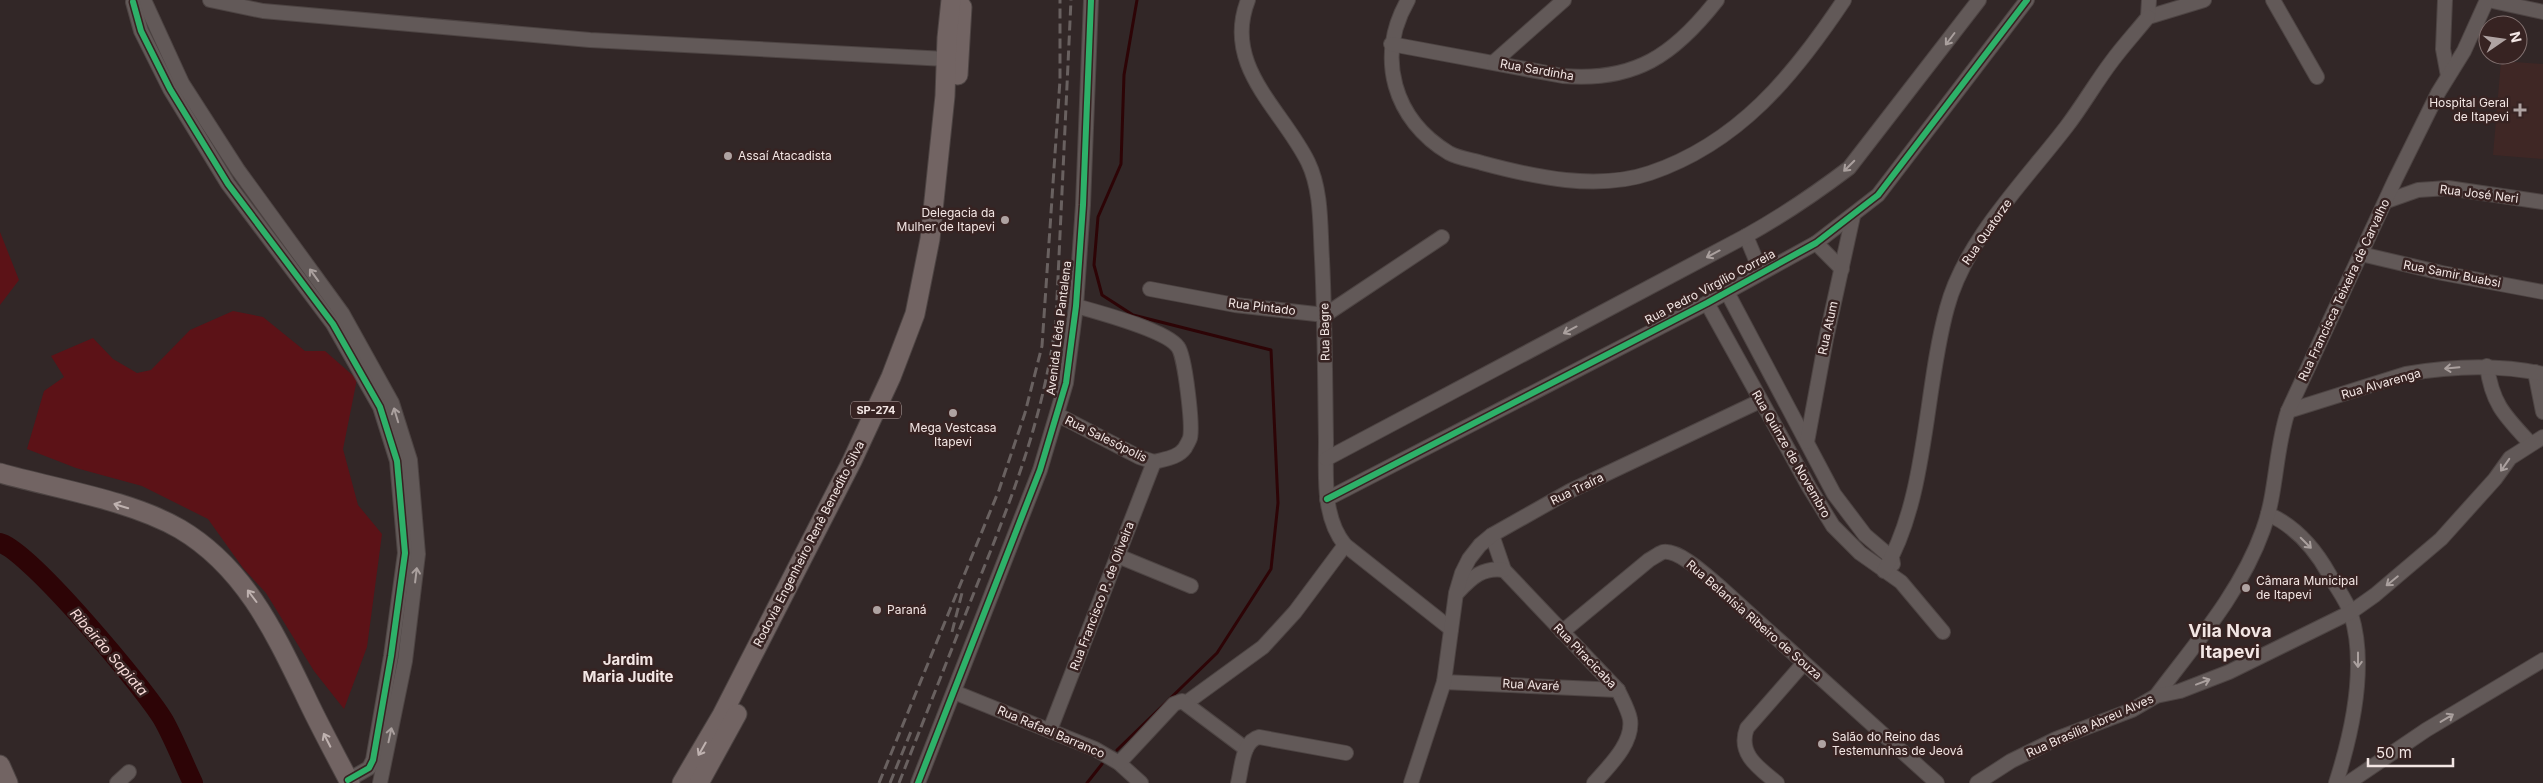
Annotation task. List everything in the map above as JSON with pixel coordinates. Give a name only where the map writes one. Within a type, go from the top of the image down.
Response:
[{"type":"main road","name":"Rodovia Engenheiro Renê Benedito Silva","points":[[682,783],[722,715],[852,461],[891,378],[915,314],[930,239],[942,130],[951,0]]},
{"type":"main road","name":"Rodovia Engenheiro Renê Benedito Silva","points":[[699,783],[740,708],[876,436],[928,310],[944,222],[957,96],[963,0]]},
{"type":"main road","points":[[0,473],[145,514],[179,529],[210,550],[234,573],[260,608],[349,782]]},
{"type":"street","points":[[137,0],[141,32],[170,89],[228,184],[337,332],[380,407],[397,461],[405,553],[391,656],[373,760],[369,768],[349,782]]},
{"type":"street","points":[[137,0],[182,83],[238,170],[342,313],[392,403],[410,460],[418,554],[405,661],[380,783]]},
{"type":"street","points":[[210,0],[263,11],[590,40],[946,59]]},
{"type":"street","name":"Avenida Lêda Pantalena","points":[[918,783],[1040,470],[1066,383],[1076,306],[1083,206],[1091,0]]},
{"type":"street","name":"Rua Bagre","points":[[1248,0],[1242,15],[1242,41],[1248,66],[1276,115],[1308,163],[1319,206],[1325,315],[1327,499],[1335,534],[1345,545],[1451,629]]},
{"type":"street","points":[[1408,0],[1398,16],[1391,44],[1392,71],[1402,103],[1414,124],[1429,139],[1452,154],[1509,170],[1566,179],[1615,180],[1649,173],[1689,157],[1717,141],[1746,118],[1803,60],[1844,0]]},
{"type":"street","points":[[1494,62],[1564,0]]},
{"type":"street","name":"Rua Sardinha","points":[[1391,44],[1564,76],[1588,78],[1631,71],[1658,57],[1685,37],[1717,0]]},
{"type":"street","points":[[1326,459],[1783,216],[1849,168],[1980,0]]},
{"type":"street","name":"Rua Pedro Virgílio Correia","points":[[1327,499],[1707,303],[1816,243],[1853,216],[1884,188],[2027,0]]},
{"type":"street","points":[[2149,0],[2148,17],[2204,0]]},
{"type":"street","points":[[2273,0],[2317,77]]},
{"type":"street","points":[[2445,0],[2443,49],[2448,76]]},
{"type":"street","points":[[2487,0],[2543,12]]},
{"type":"street","name":"Rua Francisca Teixeira de Carvalho","points":[[2156,696],[2226,603],[2256,546],[2268,514],[2279,440],[2288,411],[2403,164],[2448,76],[2464,51],[2487,0]]},
{"type":"street","name":"Rua Quatorze","points":[[1884,571],[1892,558],[1914,487],[1947,307],[1960,271],[1980,238],[2077,113],[2112,62],[2148,17]]},
{"type":"street","name":"Rua José Neri","points":[[2387,201],[2418,190],[2448,188],[2543,202]]},
{"type":"street","name":"Rua Atum","points":[[1807,442],[1826,339],[1853,216]]},
{"type":"street","points":[[1746,236],[1762,272]]},
{"type":"street","points":[[1325,315],[1442,237]]},
{"type":"street","points":[[1816,243],[1842,268]]},
{"type":"street","name":"Rua Samir Buabsi","points":[[2361,254],[2442,273],[2543,292]]},
{"type":"street","name":"Rua Pintado","points":[[1150,289],[1235,305],[1325,315]]},
{"type":"street","name":"Rua Quinze de Novembro","points":[[1727,292],[1834,494],[1865,535],[1892,558],[1895,571],[1901,582]]},
{"type":"street","name":"Rua Quinze de Novembro","points":[[1707,303],[1760,401],[1833,526],[1860,553],[1901,582],[1918,599],[1943,632]]},
{"type":"street","points":[[1076,306],[1147,329],[1168,338],[1178,347],[1182,357],[1187,390],[1190,438],[1184,450],[1173,457],[1154,462]]},
{"type":"street","points":[[2488,366],[2490,389],[2504,416],[2530,443]]},
{"type":"street","name":"Rua Alvarenga","points":[[2288,411],[2406,374],[2488,366],[2539,373]]},
{"type":"street","points":[[2539,373],[2543,412]]},
{"type":"street","name":"Rua Traíra","points":[[1411,783],[1444,682],[1456,593],[1469,559],[1492,535],[1570,491],[1760,401]]},
{"type":"street","name":"Rua Salesópolis","points":[[1058,415],[1138,457],[1154,462]]},
{"type":"street","name":"Rua Brasília Abreu Alves","points":[[1978,783],[2011,761],[2047,744],[2138,707],[2156,696],[2180,691],[2229,672],[2351,612],[2375,595],[2441,539],[2495,479],[2510,458],[2530,443],[2543,437]]},
{"type":"street","name":"Rua Francisco P. de Oliveira","points":[[1050,730],[1154,462]]},
{"type":"street","points":[[2268,514],[2285,522],[2312,549],[2351,612],[2357,638],[2359,663],[2342,762],[2336,783]]},
{"type":"street","name":"Rua Piracicaba","points":[[1492,535],[1504,570],[1618,690],[1630,721],[1627,739],[1617,756],[1594,783]]},
{"type":"street","points":[[1186,703],[1263,648],[1294,612],[1345,545]]},
{"type":"street","name":"Rua Belanísia Ribeiro de Souza","points":[[1562,632],[1649,560],[1662,552],[1672,552],[1720,587],[1803,664],[1937,783]]},
{"type":"street","points":[[1118,556],[1190,586]]},
{"type":"street","points":[[1456,593],[1482,572],[1492,568],[1504,570]]},
{"type":"street","points":[[2348,783],[2426,730],[2543,660]]},
{"type":"street","points":[[1777,783],[1754,763],[1746,751],[1743,739],[1747,728],[1803,664]]},
{"type":"street","name":"Rua Avaré","points":[[1444,682],[1618,690]]},
{"type":"street","name":"Rua Rafael Barranco","points":[[954,692],[1095,749],[1119,763],[1141,783]]},
{"type":"street","points":[[1119,763],[1174,704],[1182,700],[1246,749]]},
{"type":"street","points":[[1238,783],[1246,749],[1250,741],[1259,737],[1346,753]]},
{"type":"street","points":[[117,783],[129,772]]},
{"type":"shaded area","name":"Hospital Geral de Itapevi","points":[[2543,64],[2543,159],[2493,155],[2501,65]]},
{"type":"shaded area","points":[[0,232],[19,280],[0,305]]},
{"type":"shaded area","points":[[233,311],[263,317],[305,351],[325,351],[357,379],[343,449],[358,505],[382,534],[367,647],[344,709],[314,671],[266,593],[243,568],[208,519],[142,486],[76,468],[27,449],[44,391],[64,377],[51,356],[93,338],[113,359],[137,373],[151,370],[190,330]]},
{"type":"waterway","points":[[1117,750],[1217,653],[1271,569],[1278,503],[1271,350],[1133,315],[1102,295],[1094,265],[1098,217],[1121,164],[1124,75],[1137,0]]},
{"type":"waterway","name":"Ribeirão Sapiata","points":[[0,543],[14,551],[60,594],[135,681],[164,721],[193,783]]},
{"type":"waterway","points":[[1087,783],[1102,764]]},
{"type":"railway","points":[[879,783],[999,490],[1025,413],[1042,346],[1060,80],[1060,0]]},
{"type":"railway","points":[[899,783],[1015,487],[1044,390],[1056,320],[1071,0]]},
{"type":"railway","points":[[952,632],[963,589]]},
{"type":"railway","points":[[890,783],[912,729]]},
{"type":"cycle path","points":[[918,783],[1040,470],[1066,383],[1076,306],[1083,205],[1091,0]]},
{"type":"cycle path","points":[[1327,499],[1707,303],[1816,243],[1878,195],[2027,0]]},
{"type":"cycle path","points":[[133,2],[141,31],[170,89],[228,184],[333,324],[380,407],[397,461],[405,553],[391,656],[373,760],[369,768],[348,780]]},
{"type":"place","name":"Hospital Geral de Itapevi","points":[[2520,110]]},
{"type":"place","name":"Assaí Atacadista","points":[[728,156]]},
{"type":"place","name":"Delegacia da Mulher de Itapevi","points":[[1005,220]]},
{"type":"place","name":"Mega Vestcasa Itapevi","points":[[953,413]]},
{"type":"place","name":"Câmara Municipal de Itapevi","points":[[2246,588]]},
{"type":"place","name":"Paraná","points":[[877,610]]},
{"type":"place","name":"Salão do Reino das Testemunhas de Jeová","points":[[1822,744]]},
{"type":"district","name":"Vila Nova Itapevi","points":[[2230,641]]},
{"type":"district","name":"Jardim Maria Judite","points":[[628,668]]}]
